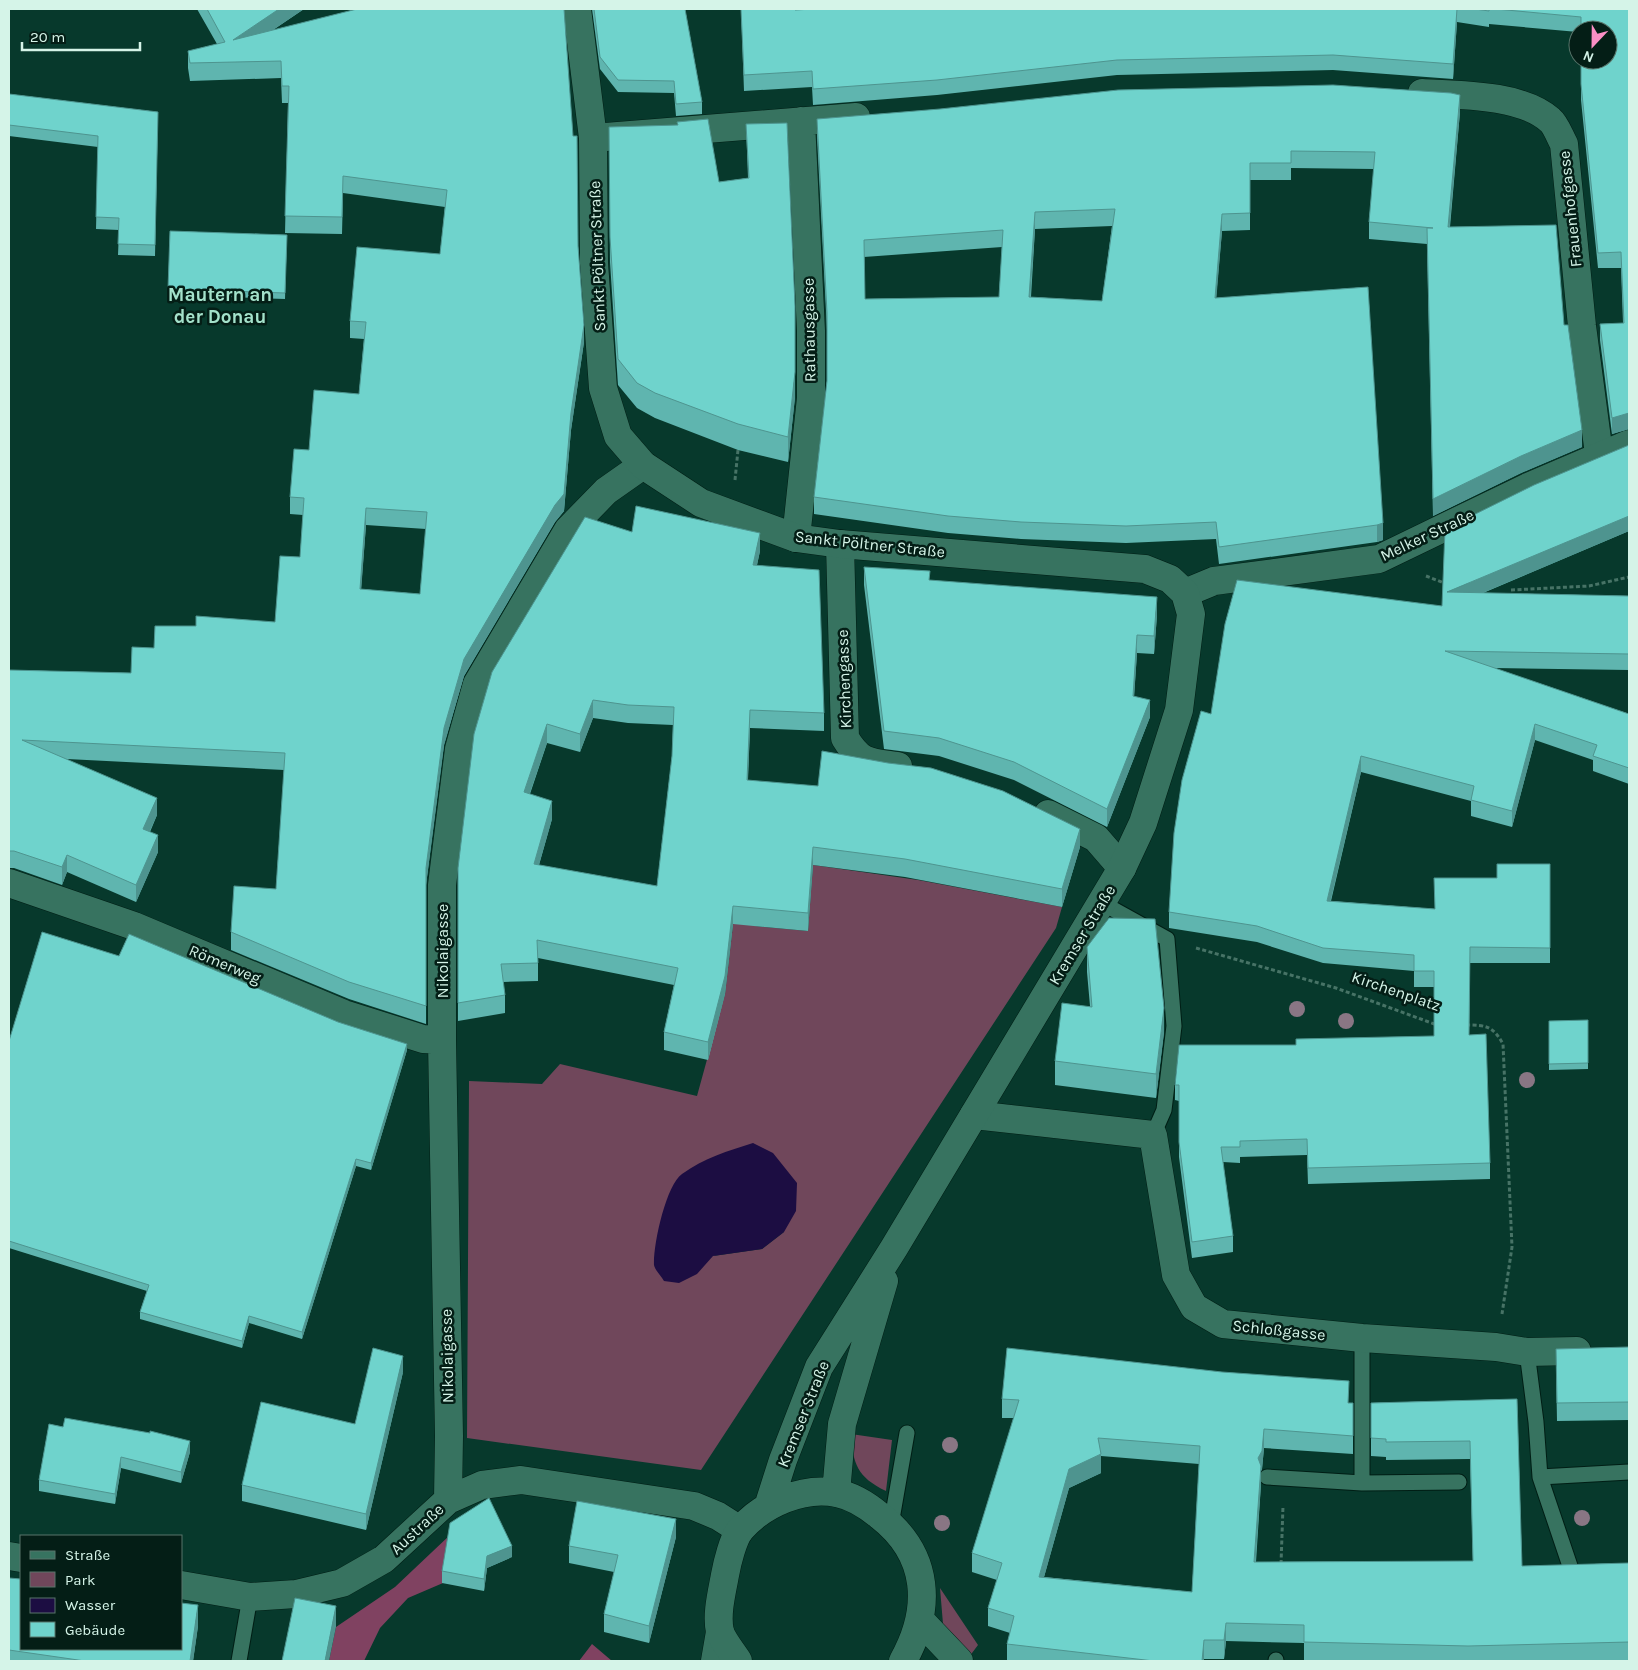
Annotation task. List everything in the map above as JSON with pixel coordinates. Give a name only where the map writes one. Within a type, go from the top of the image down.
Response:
[{"type":"street","name":"Sankt Pöltner Straße","points":[[577,9],[593,138],[594,263],[603,388],[618,436],[643,465],[701,503],[796,538],[840,544],[1144,569],[1170,579],[1185,593]]},
{"type":"street","name":"Frauenhofgasse","points":[[1400,91],[1495,98],[1524,106],[1551,120],[1564,144],[1582,326],[1599,454]]},
{"type":"street","points":[[593,138],[879,115]]},
{"type":"street","name":"Rathausgasse","points":[[796,538],[811,388],[811,331],[801,121]]},
{"type":"street","name":"Melker Straße","points":[[1185,593],[1214,581],[1379,558],[1599,454],[1629,444]]},
{"type":"street","name":"Nikolaigasse","points":[[448,1500],[449,1436],[442,1040],[442,885],[459,749],[477,684],[568,530],[606,491],[643,465]]},
{"type":"street","name":"Kirchengasse","points":[[840,544],[845,738],[853,751],[866,762],[924,770]]},
{"type":"street","name":"Kremser Straße","points":[[768,1507],[782,1460],[819,1367],[894,1248],[1102,903],[1122,868],[1143,823],[1180,710],[1191,614],[1185,593]]},
{"type":"street","points":[[1027,804],[1096,838],[1122,868]]},
{"type":"street","name":"Römerweg","points":[[9,884],[134,926],[344,1014],[423,1039],[442,1040]]},
{"type":"street","points":[[974,1115],[1153,1135]]},
{"type":"street","name":"Schloßgasse","points":[[1153,1135],[1176,1275],[1194,1307],[1223,1324],[1362,1338],[1496,1346],[1527,1352],[1577,1351]]},
{"type":"street","name":"Kremser Straße","points":[[836,1493],[842,1424],[894,1248]]},
{"type":"street","name":"Austraße","points":[[182,1586],[250,1597],[296,1594],[342,1583],[384,1559],[448,1500],[482,1485],[521,1480],[694,1506],[718,1516],[740,1530]]},
{"type":"street","points":[[716,1661],[720,1632],[720,1599],[727,1562],[740,1530],[768,1507],[799,1493],[836,1493],[866,1505],[891,1525],[906,1544],[918,1565],[923,1593],[921,1621],[903,1661]]},
{"type":"street","points":[[921,1621],[959,1661]]},
{"type":"street","points":[[720,1632],[738,1661]]},
{"type":"lane","points":[[1102,903],[1167,939],[1174,1026],[1164,1110],[1153,1135]]},
{"type":"lane","points":[[1362,1338],[1362,1482]]},
{"type":"lane","points":[[1527,1352],[1536,1422],[1540,1476],[1570,1566]]},
{"type":"lane","points":[[891,1525],[907,1433]]},
{"type":"lane","points":[[1540,1476],[1629,1472]]},
{"type":"lane","points":[[1268,1477],[1362,1482],[1459,1482]]},
{"type":"lane","points":[[239,1661],[250,1597]]},
{"type":"path","points":[[1511,590],[1590,586],[1629,577]]},
{"type":"path","name":"Kirchenplatz","points":[[1167,939],[1336,988],[1434,1025],[1443,1025]]},
{"type":"path","points":[[1462,1025],[1481,1025],[1496,1031],[1503,1044],[1512,1247],[1496,1346]]},
{"type":"path","points":[[1280,1574],[1285,1478]]},
{"type":"green space","points":[[813,865],[918,880],[1062,907],[1056,928],[701,1470],[467,1438],[469,1081],[542,1084],[560,1064],[697,1096],[725,994],[734,916],[755,926],[808,931]],"holes":[[[784,1232],[762,1249],[713,1256]]]},
{"type":"green space","points":[[851,1434],[892,1440],[886,1491],[876,1486],[858,1469],[853,1454]]},
{"type":"green space","points":[[940,1588],[978,1645],[969,1657],[943,1624]]},
{"type":"shaded area","points":[[450,1535],[443,1583],[408,1598],[380,1628],[364,1661],[329,1661],[336,1627],[395,1587]]},
{"type":"shaded area","points":[[592,1644],[612,1661],[579,1661]]},
{"type":"water","points":[[753,1143],[773,1153],[797,1183],[796,1211],[784,1232],[762,1249],[713,1256],[697,1274],[679,1283],[664,1281],[654,1265],[654,1256],[658,1230],[666,1202],[676,1180],[690,1168],[708,1159]]},
{"type":"building","points":[[207,9],[279,9],[233,40],[357,9],[564,9],[573,136],[577,136],[578,246],[584,325],[571,413],[564,494],[555,505],[464,659],[444,728],[426,868],[426,1006],[349,982],[231,932],[234,886],[276,889],[285,753],[22,740],[157,798],[143,829],[158,835],[136,885],[67,855],[62,867],[9,851],[9,670],[131,673],[132,647],[154,648],[155,626],[196,626],[196,616],[275,622],[280,556],[300,557],[304,498],[290,497],[294,449],[309,450],[314,390],[359,394],[366,322],[350,321],[357,247],[440,254],[447,190],[343,176],[342,217],[285,216],[289,86],[282,86],[281,61],[190,63],[188,51],[225,42]],"holes":[[[366,508],[427,512],[420,594],[360,589]]]},
{"type":"building","points":[[594,9],[685,9],[702,102],[676,104],[674,81],[618,80],[600,57]]},
{"type":"building","points":[[741,9],[1457,9],[1453,64],[1333,55],[1117,60],[937,80],[813,89],[812,71],[744,75]]},
{"type":"building","points":[[1496,9],[1629,9],[1629,413],[1612,418],[1600,324],[1624,323],[1621,252],[1598,253],[1581,70],[1618,70],[1618,20],[1581,20],[1581,17]]},
{"type":"building","points":[[1333,85],[1460,95],[1448,227],[1556,225],[1564,325],[1568,325],[1582,430],[1521,456],[1433,499],[1427,228],[1433,228],[1369,222],[1375,152],[1291,151],[1291,163],[1250,163],[1250,213],[1222,214],[1215,298],[1368,287],[1383,523],[1219,547],[1216,522],[1126,526],[1021,522],[948,516],[814,497],[827,381],[827,313],[817,119],[940,109],[1118,90]],"holes":[[[1115,209],[1102,301],[1029,297],[1035,212]],[[1003,230],[999,297],[865,299],[864,240]]]},
{"type":"building","points":[[9,94],[158,112],[155,245],[118,244],[119,218],[96,217],[98,136],[9,125]]},
{"type":"building","points":[[708,119],[719,182],[749,178],[746,124],[787,123],[795,306],[795,372],[788,437],[738,424],[655,393],[637,383],[618,359],[610,237],[609,127],[678,125],[677,122]]},
{"type":"building","points":[[170,231],[287,235],[285,293],[168,289]]},
{"type":"building","points":[[1629,445],[1629,516],[1447,592],[1629,596],[1629,654],[1445,651],[1629,714],[1629,768],[1593,756],[1597,745],[1535,724],[1512,811],[1471,800],[1474,786],[1361,756],[1327,901],[1435,909],[1434,878],[1497,878],[1497,864],[1550,864],[1550,948],[1470,947],[1469,1035],[1486,1034],[1490,1163],[1308,1168],[1307,1139],[1240,1141],[1240,1147],[1221,1147],[1233,1236],[1192,1242],[1179,1142],[1179,1085],[1175,1085],[1179,1045],[1296,1045],[1296,1039],[1434,1036],[1434,971],[1414,971],[1414,955],[1323,948],[1257,926],[1169,912],[1174,833],[1182,780],[1201,711],[1211,714],[1225,624],[1237,580],[1442,606],[1445,529],[1534,485]]},
{"type":"building","points":[[636,506],[760,533],[753,565],[819,570],[824,713],[750,710],[747,780],[818,786],[822,751],[888,763],[931,768],[1003,791],[1080,829],[1062,889],[905,859],[813,847],[808,913],[733,906],[725,976],[708,1042],[664,1032],[678,968],[537,940],[538,963],[501,964],[505,995],[458,1003],[458,868],[474,734],[492,672],[585,517],[632,532]],"holes":[[[593,700],[628,705],[674,707],[672,756],[657,886],[534,864],[552,801],[524,792],[547,724],[580,734]]]},
{"type":"building","points":[[864,567],[930,571],[929,580],[1157,597],[1154,636],[1137,635],[1133,696],[1150,700],[1107,809],[1014,762],[939,738],[884,731]]},
{"type":"building","points":[[1109,918],[1155,919],[1164,1008],[1156,1074],[1055,1061],[1062,1003],[1092,1007],[1087,947]]},
{"type":"building","points":[[42,932],[119,956],[129,934],[338,1022],[407,1044],[371,1163],[356,1159],[302,1332],[249,1316],[242,1341],[140,1312],[149,1285],[9,1241],[9,1041]]},
{"type":"building","points":[[1588,1020],[1588,1063],[1549,1064],[1549,1021]]},
{"type":"building","points":[[1629,1347],[1629,1402],[1557,1403],[1556,1349]]},
{"type":"building","points":[[373,1348],[403,1356],[366,1514],[242,1485],[261,1402],[355,1424]]},
{"type":"building","points":[[1007,1348],[1222,1372],[1349,1381],[1348,1403],[1353,1403],[1353,1436],[1264,1429],[1262,1451],[1258,1458],[1261,1466],[1254,1562],[1473,1561],[1470,1441],[1386,1442],[1386,1439],[1371,1438],[1371,1403],[1517,1399],[1522,1566],[1629,1563],[1629,1642],[1468,1646],[1304,1642],[1304,1625],[1226,1623],[1224,1640],[1204,1640],[1202,1661],[1154,1661],[1007,1644],[1014,1616],[988,1608],[1002,1563],[972,1553],[1019,1400],[1002,1399]],"holes":[[[1098,1438],[1200,1446],[1192,1592],[1039,1577],[1069,1469],[1101,1454]]]},
{"type":"building","points":[[65,1418],[150,1433],[150,1431],[190,1441],[181,1472],[121,1457],[115,1494],[39,1480],[49,1424],[63,1427]]},
{"type":"building","points":[[489,1498],[512,1546],[487,1556],[484,1579],[442,1571],[450,1523]]},
{"type":"building","points":[[577,1501],[676,1519],[649,1626],[604,1614],[618,1555],[569,1546]]},
{"type":"building","points":[[9,1578],[20,1579],[20,1650],[182,1650],[182,1603],[198,1605],[190,1661],[85,1661],[9,1650]]},
{"type":"building","points":[[295,1598],[336,1606],[325,1661],[282,1661]]},
{"type":"district","name":"Mautern an der Donau","points":[[220,306]]}]
